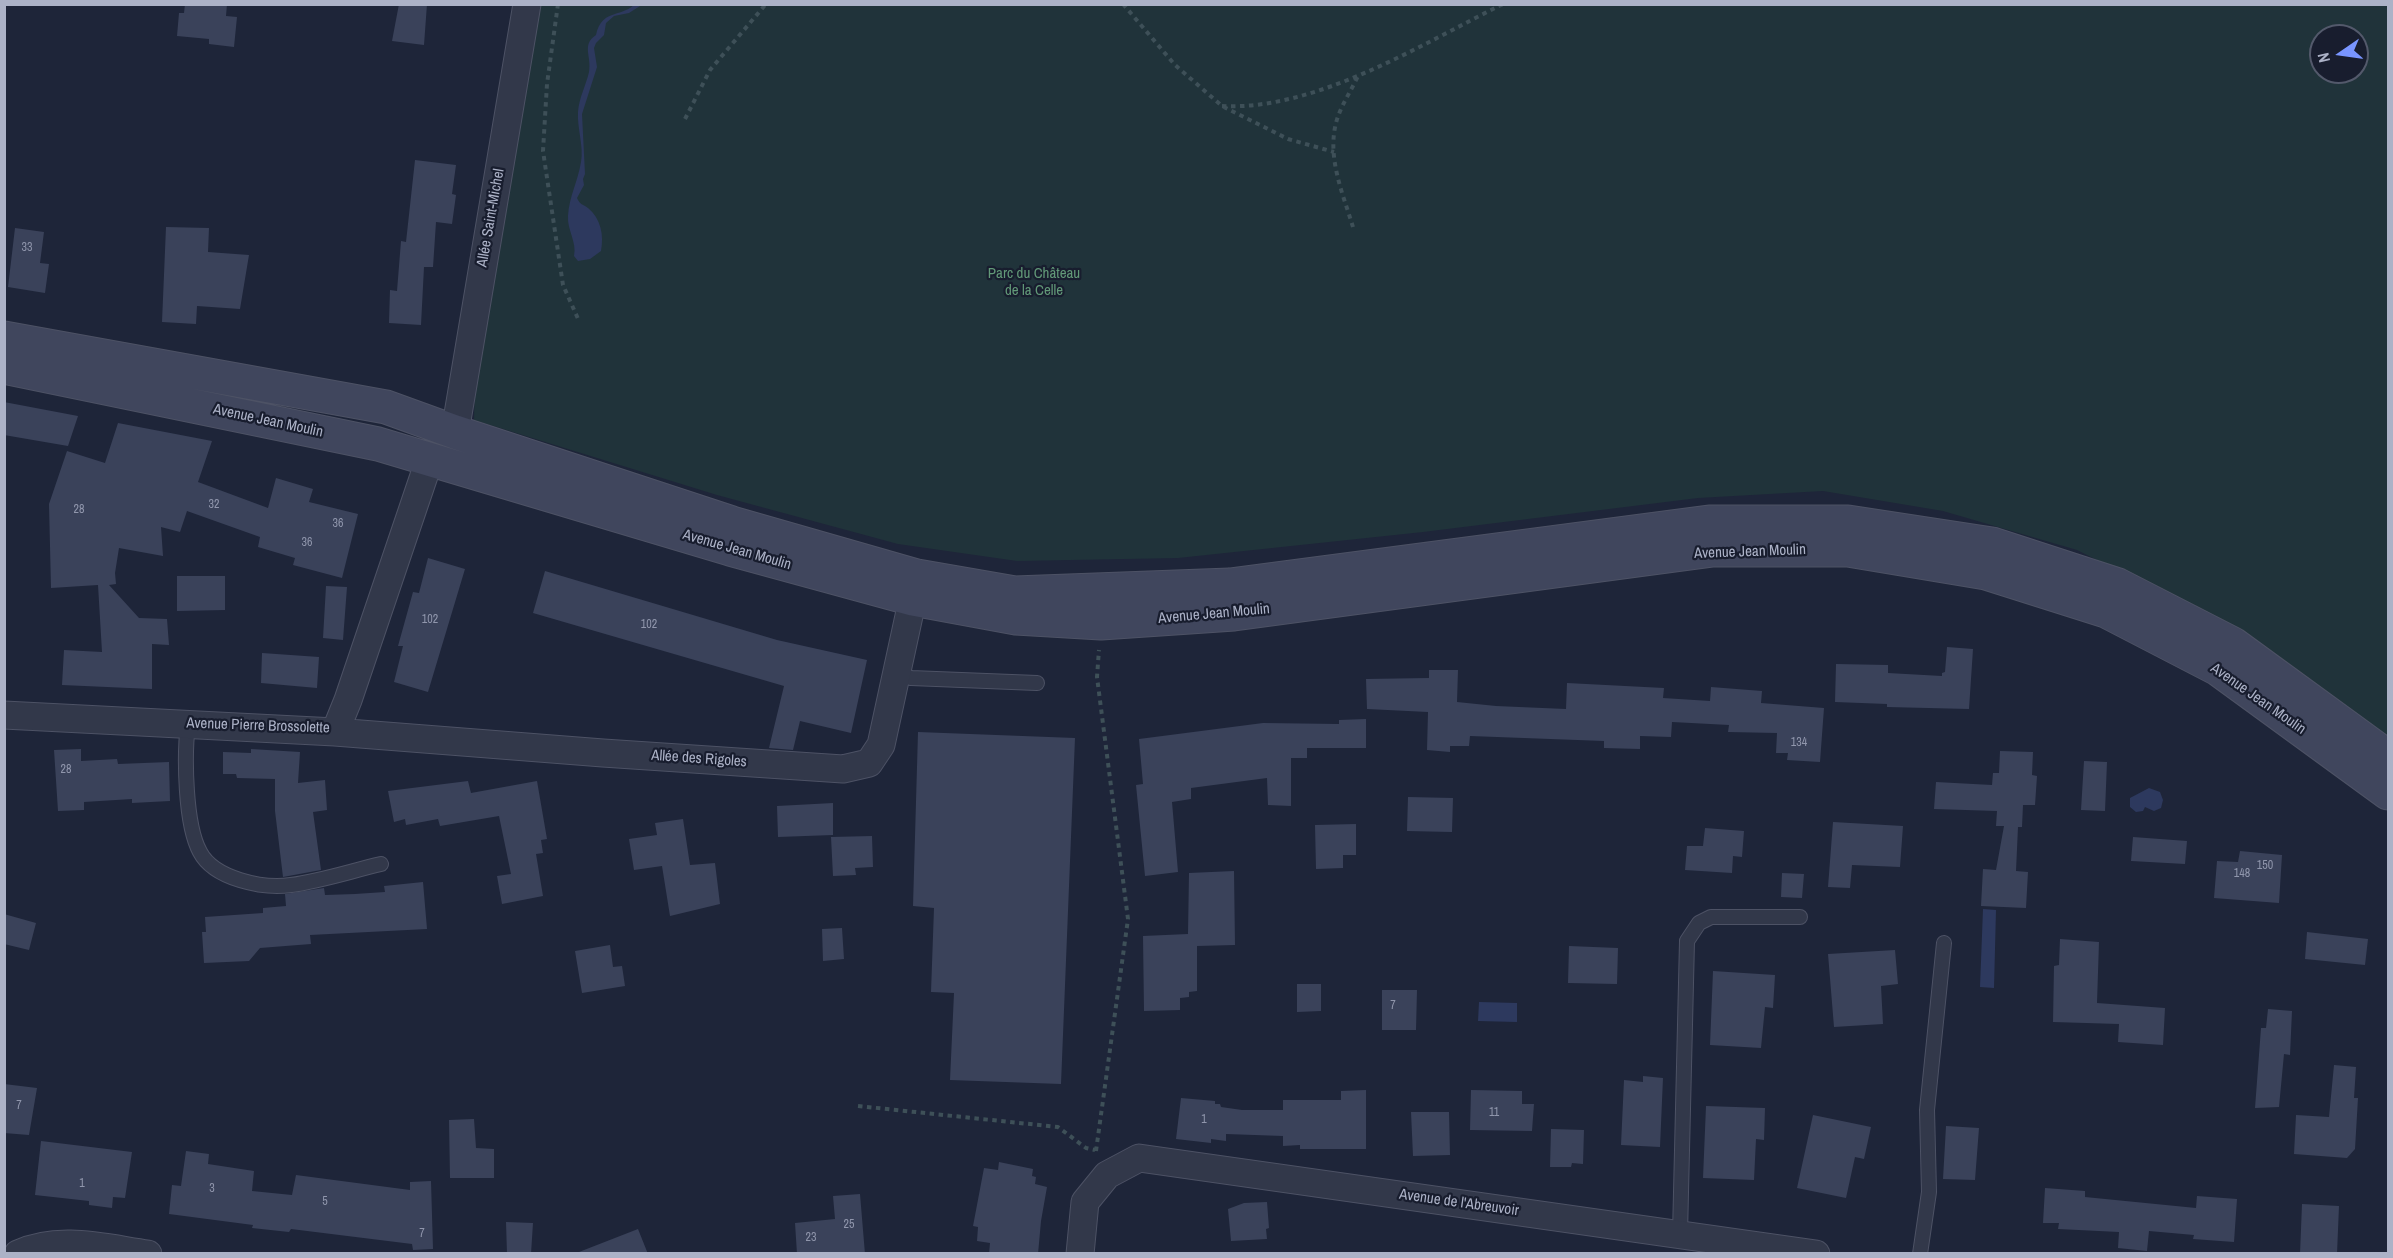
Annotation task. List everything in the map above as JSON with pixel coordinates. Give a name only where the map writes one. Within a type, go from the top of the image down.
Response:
[{"type":"main road","name":"Avenue Jean Moulin","points":[[4,339],[386,407],[732,523],[915,588],[1016,618],[1101,622],[1234,614],[1713,550],[1848,550],[1986,573],[2106,611],[2217,669],[2388,793]]},
{"type":"main road","name":"Avenue Jean Moulin","points":[[4,367],[378,444],[730,549],[915,588],[1015,593],[1230,585],[1709,522],[1848,522],[1992,544],[2118,585],[2233,644],[2388,757]]},
{"type":"street","name":"Allée Saint-Michel","points":[[455,432],[527,4]]},
{"type":"street","name":"Avenue Pierre Brossolette","points":[[4,715],[335,732],[429,461]]},
{"type":"street","name":"Allée des Rigoles","points":[[335,732],[843,769],[869,763],[881,746],[915,588]]},
{"type":"street","name":"Avenue de l'Abreuvoir","points":[[1102,1163],[1139,1158],[1816,1254]]},
{"type":"street","points":[[1080,1254],[1085,1202],[1102,1163]]},
{"type":"street","points":[[18,1254],[34,1246],[60,1243],[147,1254]]},
{"type":"street","points":[[4,1249],[9,1254]]},
{"type":"lane","points":[[897,675],[911,678],[1037,683]]},
{"type":"lane","points":[[188,724],[190,823],[200,853],[218,870],[239,880],[261,884],[290,885],[381,864]]},
{"type":"lane","points":[[1680,1234],[1687,941],[1699,923],[1711,917],[1800,917]]},
{"type":"lane","points":[[1920,1254],[1929,1192],[1926,1110],[1944,944]]},
{"type":"path","points":[[558,4],[547,84],[543,151],[563,285],[579,321]]},
{"type":"path","points":[[685,119],[711,70],[766,4]]},
{"type":"path","points":[[1123,4],[1175,65],[1222,106],[1287,139],[1334,152]]},
{"type":"path","points":[[1222,106],[1245,108],[1298,97],[1358,76],[1503,4]]},
{"type":"path","points":[[1353,227],[1337,174],[1334,152],[1336,122],[1358,76]]},
{"type":"path","points":[[1101,622],[1097,677],[1128,919],[1102,1163]]},
{"type":"path","points":[[858,1106],[1058,1127],[1102,1163]]},
{"type":"green space","name":"Parc du Château de la Celle","points":[[537,5],[2388,5],[2388,738],[2211,617],[2077,550],[1943,511],[1823,491],[1698,498],[1423,532],[1178,558],[1017,561],[898,544],[717,495],[474,420],[475,381]]},
{"type":"water","points":[[634,5],[640,6],[629,13],[614,16],[606,23],[604,35],[594,48],[597,67],[582,114],[584,185],[577,198],[596,217],[602,233],[602,245],[601,251],[590,259],[578,261],[574,256],[568,216],[582,156],[578,112],[590,66],[588,47],[602,21]]},
{"type":"water","points":[[2149,788],[2160,792],[2163,800],[2161,808],[2154,811],[2145,807],[2143,811],[2136,812],[2130,807],[2130,798]]},
{"type":"water","points":[[1983,909],[1996,910],[1994,988],[1980,987]]},
{"type":"water","points":[[1479,1002],[1517,1003],[1517,1022],[1478,1021]]},
{"type":"building","points":[[185,4],[227,4],[226,16],[237,17],[234,47],[209,44],[209,39],[177,36],[179,13],[184,13]]},
{"type":"building","points":[[399,4],[427,4],[424,45],[392,41]]},
{"type":"building","points":[[415,160],[456,165],[452,194],[456,195],[452,224],[436,222],[433,267],[424,267],[421,325],[389,323],[390,290],[397,291],[401,241],[406,242]]},
{"type":"building","points":[[166,227],[209,228],[208,252],[249,255],[240,309],[197,306],[196,324],[162,322]]},
{"type":"building","points":[[15,228],[44,232],[40,263],[49,264],[45,293],[8,287]]},
{"type":"building","points":[[4,402],[78,416],[68,446],[4,435]]},
{"type":"building","points":[[118,423],[212,441],[198,482],[268,508],[276,478],[313,489],[309,502],[358,514],[342,578],[293,565],[295,558],[258,547],[260,537],[187,511],[180,532],[161,527],[163,556],[119,548],[115,573],[116,584],[109,585],[139,618],[167,619],[169,645],[152,644],[152,689],[62,685],[64,650],[102,652],[98,585],[51,588],[49,504],[67,451],[105,463]]},
{"type":"building","points":[[428,558],[465,569],[428,692],[394,682],[403,646],[398,646],[413,592],[419,593]]},
{"type":"building","points":[[545,571],[777,640],[867,660],[851,733],[800,721],[793,750],[769,748],[784,686],[533,613]]},
{"type":"building","points":[[177,576],[225,576],[225,610],[177,611]]},
{"type":"building","points":[[326,586],[347,587],[343,640],[323,638]]},
{"type":"building","points":[[1947,647],[1973,649],[1969,709],[1887,707],[1887,704],[1835,702],[1836,664],[1888,665],[1888,673],[1942,676],[1945,672]]},
{"type":"building","points":[[262,653],[319,657],[317,688],[261,683]]},
{"type":"building","points":[[1429,670],[1458,670],[1457,702],[1496,706],[1566,709],[1567,683],[1664,688],[1663,698],[1710,701],[1711,687],[1762,691],[1761,703],[1824,708],[1820,762],[1787,760],[1788,753],[1776,753],[1777,733],[1728,732],[1729,725],[1672,722],[1671,737],[1640,736],[1640,749],[1604,748],[1604,741],[1470,736],[1469,746],[1450,746],[1450,752],[1427,750],[1428,712],[1367,709],[1366,679],[1429,678]]},
{"type":"building","points":[[1366,719],[1366,748],[1307,748],[1307,758],[1291,758],[1291,806],[1268,805],[1267,778],[1191,788],[1191,799],[1172,802],[1178,872],[1145,876],[1136,785],[1143,784],[1139,739],[1263,723],[1339,724],[1339,720]]},
{"type":"building","points":[[918,732],[1075,738],[1061,1084],[950,1080],[954,993],[931,992],[934,908],[913,906]]},
{"type":"building","points":[[81,749],[81,761],[117,759],[118,764],[169,762],[170,801],[132,803],[132,799],[84,802],[84,810],[58,811],[54,750]]},
{"type":"building","points":[[251,749],[300,752],[298,783],[325,780],[327,810],[313,812],[321,870],[283,877],[275,811],[275,779],[237,778],[236,774],[223,774],[223,752],[251,753]]},
{"type":"building","points":[[2000,751],[2033,752],[2032,775],[2037,776],[2035,805],[2023,805],[2022,827],[2018,827],[2016,871],[2028,872],[2026,908],[1981,906],[1983,869],[1996,870],[2004,826],[1996,826],[1997,811],[1934,809],[1936,782],[1992,785],[1993,773],[1999,773]]},
{"type":"building","points":[[2084,761],[2107,762],[2105,811],[2081,810]]},
{"type":"building","points":[[468,781],[471,793],[537,781],[547,839],[541,840],[543,853],[536,854],[543,896],[502,904],[497,876],[511,874],[499,816],[440,826],[438,819],[406,825],[405,819],[394,822],[388,791]]},
{"type":"building","points":[[1408,797],[1453,798],[1452,832],[1407,831]]},
{"type":"building","points":[[833,803],[833,835],[778,837],[777,806]]},
{"type":"building","points":[[683,819],[690,865],[715,863],[720,904],[670,916],[662,866],[634,870],[629,839],[657,835],[655,823]]},
{"type":"building","points":[[1833,822],[1903,826],[1900,867],[1852,865],[1850,888],[1828,887]]},
{"type":"building","points":[[1356,824],[1356,855],[1343,855],[1343,868],[1316,869],[1315,825]]},
{"type":"building","points":[[1705,828],[1744,831],[1742,857],[1733,856],[1732,873],[1685,870],[1687,846],[1703,846]]},
{"type":"building","points":[[872,836],[873,867],[855,868],[856,875],[833,876],[831,837]]},
{"type":"building","points":[[2133,837],[2187,841],[2185,864],[2131,861]]},
{"type":"building","points":[[2240,851],[2282,855],[2279,903],[2214,898],[2217,861],[2238,862]]},
{"type":"building","points":[[1234,871],[1235,945],[1197,946],[1197,991],[1189,992],[1189,997],[1180,998],[1180,1010],[1144,1011],[1143,936],[1188,934],[1189,873]]},
{"type":"building","points":[[1782,873],[1804,874],[1802,898],[1781,897]]},
{"type":"building","points":[[423,882],[427,929],[310,935],[311,944],[260,948],[249,961],[204,963],[202,932],[206,932],[205,917],[263,913],[263,908],[286,906],[285,894],[324,888],[325,895],[385,892],[384,886]]},
{"type":"building","points":[[4,914],[36,923],[29,950],[4,944]]},
{"type":"building","points":[[842,928],[844,959],[823,961],[822,929]]},
{"type":"building","points":[[2307,932],[2368,939],[2365,965],[2305,959]]},
{"type":"building","points":[[2060,939],[2099,942],[2097,1003],[2165,1008],[2163,1045],[2118,1042],[2119,1024],[2053,1022],[2054,966],[2059,965]]},
{"type":"building","points":[[610,945],[613,967],[622,966],[625,986],[582,993],[575,951]]},
{"type":"building","points":[[1569,946],[1618,948],[1617,984],[1568,983]]},
{"type":"building","points":[[1895,950],[1898,984],[1881,986],[1883,1024],[1834,1027],[1828,954]]},
{"type":"building","points":[[1713,971],[1775,975],[1773,1008],[1765,1007],[1761,1048],[1710,1045]]},
{"type":"building","points":[[1297,984],[1321,984],[1321,1011],[1297,1012]]},
{"type":"building","points":[[1382,990],[1417,990],[1416,1030],[1382,1030]]},
{"type":"building","points":[[2268,1009],[2292,1011],[2290,1055],[2284,1054],[2279,1107],[2255,1108],[2261,1028],[2266,1028]]},
{"type":"building","points":[[2334,1065],[2356,1067],[2354,1098],[2358,1098],[2355,1149],[2347,1158],[2294,1154],[2296,1115],[2329,1117]]},
{"type":"building","points":[[1643,1076],[1663,1078],[1660,1147],[1621,1145],[1624,1080],[1643,1082]]},
{"type":"building","points":[[4,1084],[37,1088],[29,1135],[4,1133]]},
{"type":"building","points":[[1366,1090],[1366,1149],[1300,1149],[1300,1145],[1283,1146],[1283,1136],[1226,1134],[1226,1141],[1211,1139],[1211,1143],[1176,1139],[1181,1098],[1215,1101],[1215,1104],[1220,1104],[1221,1107],[1242,1110],[1283,1110],[1283,1100],[1341,1100],[1341,1091]]},
{"type":"building","points":[[1471,1090],[1522,1091],[1522,1104],[1534,1104],[1532,1131],[1470,1130]]},
{"type":"building","points":[[1706,1106],[1765,1108],[1764,1140],[1756,1139],[1754,1180],[1703,1178]]},
{"type":"building","points":[[1411,1112],[1449,1112],[1450,1155],[1413,1156]]},
{"type":"building","points":[[1813,1115],[1871,1127],[1864,1159],[1855,1157],[1846,1198],[1797,1188]]},
{"type":"building","points":[[474,1119],[476,1148],[494,1149],[494,1178],[450,1178],[449,1120]]},
{"type":"building","points":[[1946,1126],[1979,1128],[1975,1180],[1943,1179]]},
{"type":"building","points":[[1551,1129],[1584,1130],[1583,1164],[1572,1163],[1571,1167],[1550,1167]]},
{"type":"building","points":[[41,1141],[132,1152],[125,1198],[113,1197],[112,1208],[89,1205],[89,1201],[35,1195]]},
{"type":"building","points":[[186,1151],[209,1154],[208,1164],[254,1171],[252,1191],[292,1195],[296,1175],[410,1190],[410,1182],[431,1181],[433,1249],[413,1250],[412,1244],[291,1229],[289,1232],[252,1228],[253,1225],[169,1214],[172,1185],[181,1186]]},
{"type":"building","points":[[999,1162],[1033,1169],[1032,1176],[1036,1177],[1035,1184],[1047,1187],[1038,1254],[989,1254],[990,1243],[977,1241],[978,1227],[973,1226],[984,1168],[998,1170]]},
{"type":"building","points":[[2045,1188],[2085,1191],[2085,1197],[2196,1208],[2197,1196],[2237,1199],[2234,1242],[2193,1239],[2194,1235],[2149,1231],[2147,1251],[2118,1248],[2119,1232],[2058,1229],[2059,1223],[2043,1223]]},
{"type":"building","points":[[860,1194],[865,1254],[797,1254],[795,1223],[835,1219],[833,1196]]},
{"type":"building","points":[[1267,1202],[1269,1228],[1266,1229],[1267,1239],[1231,1241],[1228,1209],[1244,1203]]},
{"type":"building","points":[[2302,1204],[2339,1206],[2337,1254],[2300,1254]]},
{"type":"building","points":[[506,1222],[533,1223],[531,1254],[507,1254]]},
{"type":"building","points":[[638,1229],[648,1254],[579,1254],[579,1252]]}]
